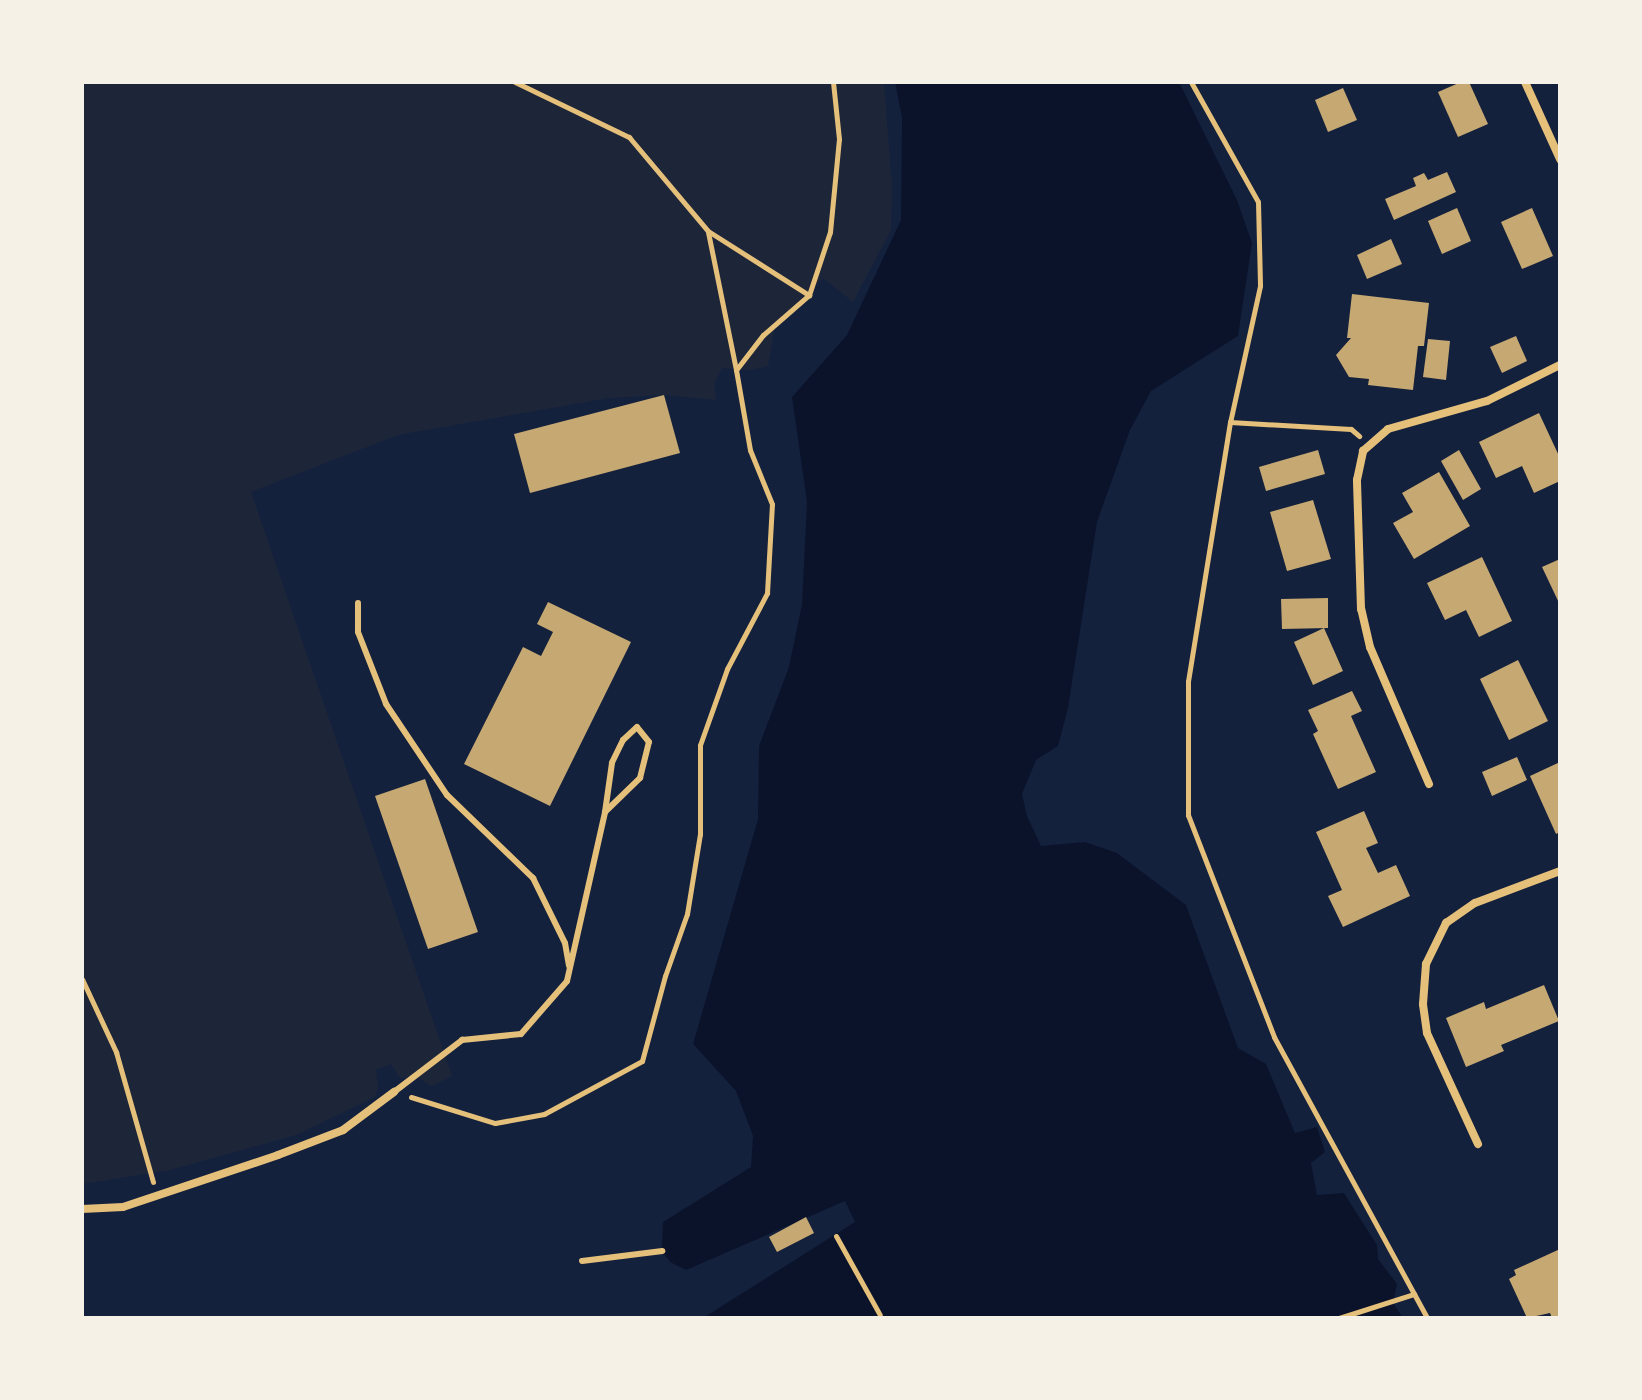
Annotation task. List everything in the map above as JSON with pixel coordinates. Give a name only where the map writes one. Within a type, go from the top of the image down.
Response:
[{"type":"street","points":[[1525,82],[1560,159]]},
{"type":"street","points":[[1429,784],[1370,647],[1361,609],[1357,480],[1363,451],[1388,429],[1487,401],[1560,365]]},
{"type":"street","points":[[1478,1144],[1427,1033],[1423,1004],[1426,964],[1446,923],[1465,910],[1560,871]]},
{"type":"street","points":[[82,1209],[123,1207],[343,1130],[394,1092]]},
{"type":"lane","points":[[358,603],[358,632],[386,704],[447,795],[533,878],[565,943],[570,970]]},
{"type":"lane","points":[[394,1092],[462,1040],[521,1034],[567,981],[605,812],[612,763],[623,740],[637,727],[649,742],[640,778],[605,812]]},
{"type":"lane","points":[[582,1261],[662,1251]]},
{"type":"path","points":[[515,82],[629,137],[708,231],[809,295]]},
{"type":"path","points":[[736,370],[763,335],[809,295],[830,232],[839,139],[833,82]]},
{"type":"path","points":[[1191,82],[1258,202],[1260,286],[1230,422],[1188,681],[1188,815],[1274,1037],[1427,1318]]},
{"type":"path","points":[[394,1092],[495,1123],[544,1114],[642,1061],[665,976],[687,914],[700,834],[700,745],[727,669],[767,593],[772,504],[750,450],[708,231]]},
{"type":"path","points":[[1230,422],[1351,429],[1370,445]]},
{"type":"path","points":[[82,979],[116,1052],[158,1196]]},
{"type":"path","points":[[836,1236],[880,1315]]},
{"type":"path","points":[[1339,1318],[1414,1294]]},
{"type":"shaded area","points":[[82,82],[884,82],[892,187],[891,230],[853,302],[823,278],[775,325],[768,366],[751,370],[722,368],[714,384],[716,400],[664,395],[609,398],[398,435],[251,492],[452,1076],[432,1086],[416,1077],[400,1078],[391,1064],[376,1070],[378,1088],[375,1097],[296,1135],[170,1170],[82,1184]]},
{"type":"shaded area","points":[[895,82],[1179,82],[1237,200],[1252,243],[1238,336],[1151,391],[1130,430],[1097,522],[1068,708],[1058,746],[1036,760],[1022,794],[1027,816],[1041,846],[1085,842],[1117,853],[1186,905],[1238,1048],[1266,1064],[1295,1133],[1317,1127],[1325,1152],[1311,1163],[1317,1195],[1344,1193],[1377,1245],[1378,1259],[1397,1284],[1393,1303],[1403,1318],[703,1318],[855,1222],[845,1201],[686,1270],[670,1262],[662,1251],[663,1222],[751,1167],[753,1136],[736,1091],[693,1044],[758,819],[759,746],[789,667],[802,604],[807,502],[792,397],[847,335],[901,220],[902,118]]},
{"type":"building","points":[[1461,82],[1469,82],[1488,124],[1458,137],[1438,92]]},
{"type":"building","points":[[1343,88],[1357,120],[1328,132],[1315,100]]},
{"type":"building","points":[[1447,172],[1456,192],[1394,220],[1385,199],[1416,186],[1413,178],[1424,173],[1428,180]]},
{"type":"building","points":[[1457,208],[1471,241],[1442,254],[1428,221]]},
{"type":"building","points":[[1532,208],[1553,256],[1522,269],[1501,222]]},
{"type":"building","points":[[1391,239],[1402,264],[1367,279],[1357,255]]},
{"type":"building","points":[[1352,294],[1429,303],[1424,346],[1418,346],[1413,390],[1368,385],[1369,379],[1349,377],[1336,355],[1351,338],[1347,338]]},
{"type":"building","points":[[1516,336],[1527,361],[1502,373],[1490,347]]},
{"type":"building","points":[[1428,339],[1450,341],[1446,380],[1423,377]]},
{"type":"building","points":[[664,395],[680,453],[530,493],[514,434]]},
{"type":"building","points":[[1539,413],[1560,458],[1560,481],[1534,493],[1522,466],[1496,478],[1479,442]]},
{"type":"building","points":[[1318,450],[1325,474],[1266,491],[1259,467]]},
{"type":"building","points":[[1459,450],[1481,489],[1463,500],[1441,461]]},
{"type":"building","points":[[1439,472],[1470,526],[1414,559],[1393,523],[1413,512],[1402,493]]},
{"type":"building","points":[[1313,500],[1331,559],[1287,571],[1270,512]]},
{"type":"building","points":[[1482,557],[1512,621],[1479,637],[1466,610],[1445,620],[1427,583]]},
{"type":"building","points":[[1560,559],[1560,605],[1542,567]]},
{"type":"building","points":[[1328,598],[1328,628],[1282,629],[1281,599]]},
{"type":"building","points":[[548,602],[631,642],[550,806],[464,764],[523,647],[541,656],[553,632],[537,624]]},
{"type":"building","points":[[1324,628],[1343,671],[1313,685],[1294,642]]},
{"type":"building","points":[[1518,660],[1548,721],[1509,740],[1480,679]]},
{"type":"building","points":[[1352,691],[1362,711],[1351,716],[1376,772],[1338,789],[1313,734],[1318,731],[1308,710]]},
{"type":"building","points":[[1517,757],[1527,780],[1492,796],[1482,772]]},
{"type":"building","points":[[1560,762],[1560,832],[1556,834],[1530,776]]},
{"type":"building","points":[[425,779],[478,932],[428,949],[375,796]]},
{"type":"building","points":[[1364,811],[1378,843],[1366,848],[1378,873],[1396,865],[1410,896],[1343,927],[1328,896],[1342,890],[1316,832]]},
{"type":"building","points":[[1544,985],[1559,1021],[1501,1045],[1504,1051],[1466,1067],[1446,1018],[1484,1002],[1486,1009]]},
{"type":"building","points":[[806,1217],[814,1233],[777,1252],[769,1237]]},
{"type":"building","points":[[1560,1249],[1560,1318],[1552,1318],[1550,1313],[1527,1318],[1509,1279],[1516,1275],[1514,1270]]}]
